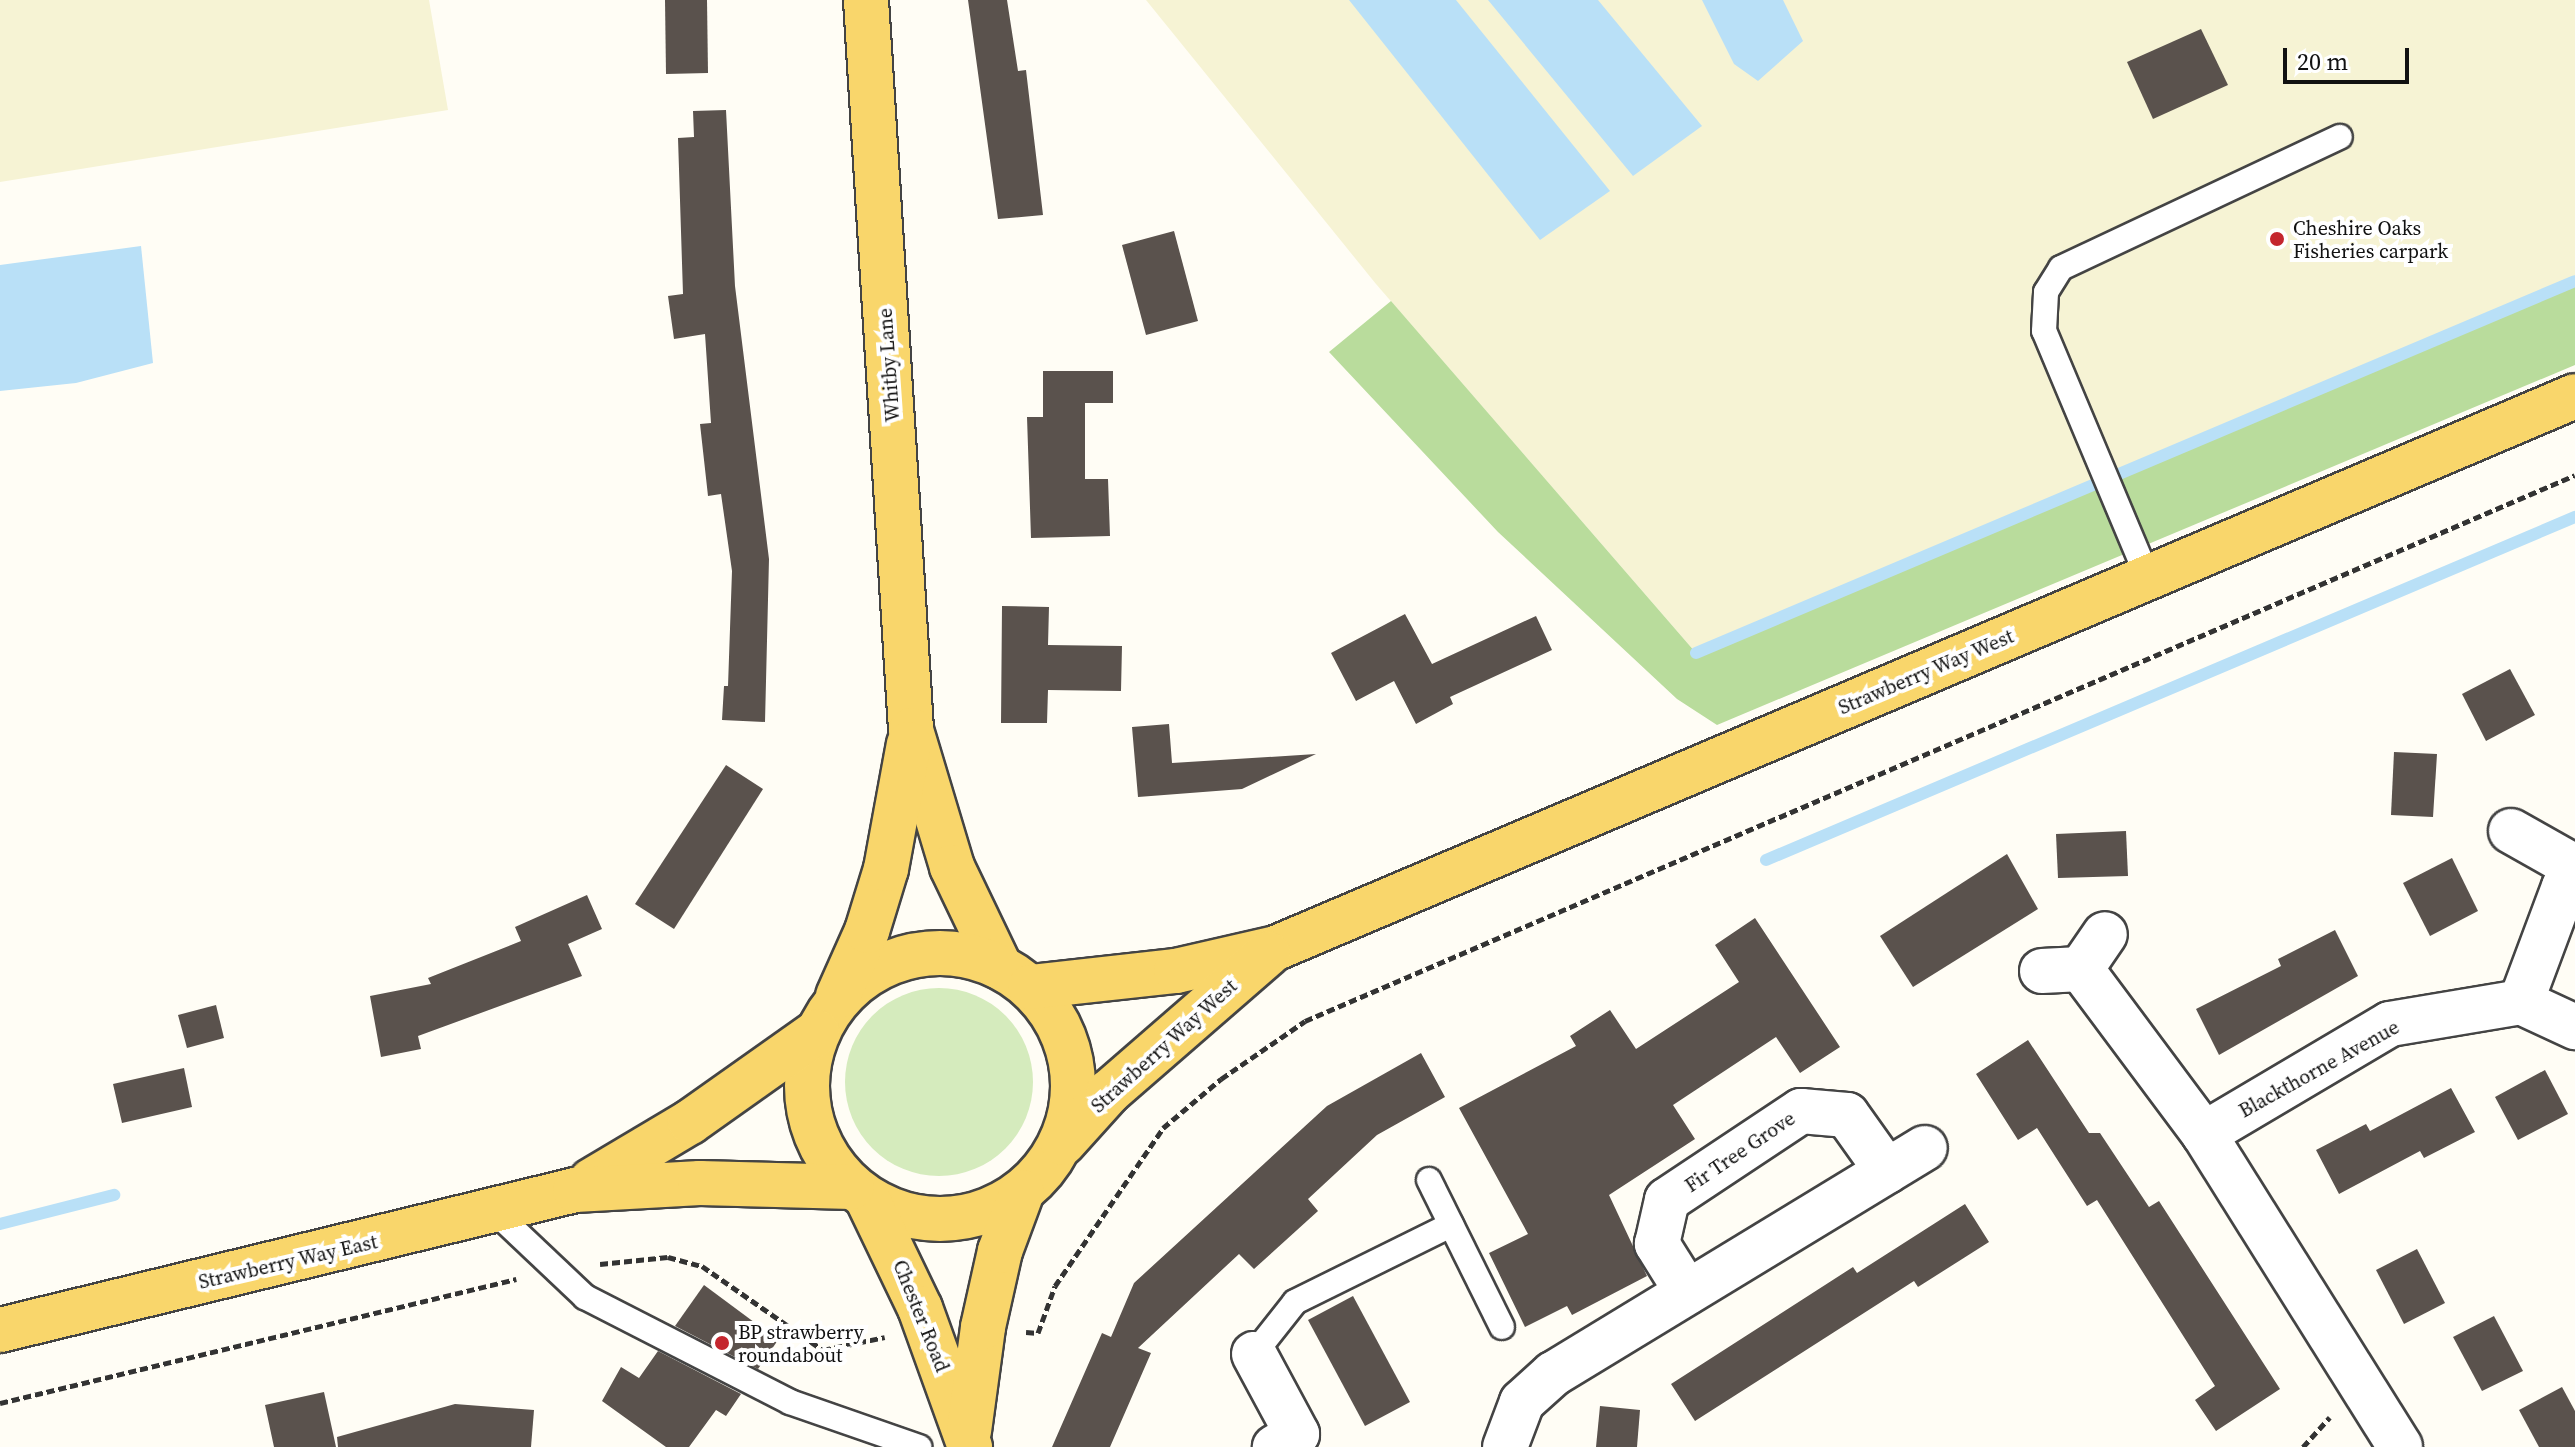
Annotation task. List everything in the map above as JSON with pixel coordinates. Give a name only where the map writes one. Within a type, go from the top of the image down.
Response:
[{"type":"main road","name":"Whitby Lane","points":[[866,0],[911,730],[952,867],[1015,977]]},
{"type":"main road","name":"Strawberry Way West","points":[[1015,977],[1176,971],[1276,948],[2575,396]]},
{"type":"main road","name":"Whitby Lane","points":[[827,1016],[867,931],[886,869],[911,730]]},
{"type":"main road","name":"Strawberry Way West","points":[[1058,1150],[1109,1092],[1276,948]]},
{"type":"main road","points":[[957,954],[1015,977],[1057,1022],[1072,1064],[1072,1108],[1058,1150],[1022,1192],[986,1212],[945,1220],[904,1216],[860,1193],[825,1155],[809,1116],[806,1073],[827,1016],[871,971],[913,955],[957,954]]},
{"type":"main road","name":"Strawberry Way East","points":[[575,1190],[690,1122],[827,1016]]},
{"type":"main road","name":"Strawberry Way East","points":[[0,1330],[575,1190],[700,1183],[860,1193]]},
{"type":"main road","name":"Chester Road","points":[[969,1442],[983,1327],[1000,1251],[1022,1192]]},
{"type":"main road","name":"Chester Road","points":[[860,1193],[928,1329],[969,1442]]},
{"type":"street","points":[[2511,831],[2575,867]]},
{"type":"street","points":[[2575,874],[2564,887],[2521,1002],[2575,1027]]},
{"type":"street","points":[[2076,958],[2204,1134],[2400,1447]]},
{"type":"street","name":"Blackthorne Avenue","points":[[2204,1134],[2390,1024],[2521,1002]]},
{"type":"street","name":"Fir Tree Grove","points":[[1687,1292],[1657,1244],[1667,1200],[1801,1111],[1847,1115],[1887,1171]]},
{"type":"street","points":[[1505,1447],[1522,1402],[1553,1374],[1925,1148]]},
{"type":"street","points":[[1254,1354],[1297,1434],[1275,1447]]},
{"type":"lane","points":[[2148,578],[2044,331],[2046,292],[2061,268],[2340,137]]},
{"type":"lane","points":[[1429,1180],[1502,1327]]},
{"type":"lane","points":[[493,1210],[585,1297],[790,1402],[919,1447]]},
{"type":"lane","points":[[1254,1354],[1295,1302],[1451,1225]]},
{"type":"path","points":[[983,1327],[1038,1333],[1055,1286],[1163,1128],[1221,1079],[1305,1021],[2575,475]]},
{"type":"path","points":[[0,1403],[556,1269],[668,1257],[702,1266],[823,1350],[928,1329]]},
{"type":"shaded area","points":[[0,0],[429,0],[448,110],[0,182]]},
{"type":"shaded area","points":[[1146,0],[2575,0],[2575,281],[1696,653],[1376,284]]},
{"type":"green space","points":[[2575,281],[2575,365],[1717,725],[1677,699],[1498,532],[1329,352],[1391,301],[1696,653]]},
{"type":"green space","points":[[939,988],[975,995],[1005,1016],[1026,1046],[1033,1082],[1026,1118],[1005,1148],[975,1169],[939,1176],[903,1169],[873,1148],[852,1118],[845,1082],[852,1046],[873,1016],[903,995]]},
{"type":"water","points":[[1349,0],[1456,0],[1610,191],[1540,240]]},
{"type":"water","points":[[1488,0],[1598,0],[1702,126],[1633,176]]},
{"type":"water","points":[[1702,0],[1783,0],[1803,41],[1758,81],[1734,64]]},
{"type":"water","points":[[141,246],[153,363],[76,383],[0,391],[0,265]]},
{"type":"building","points":[[665,0],[707,0],[708,73],[666,74]]},
{"type":"building","points":[[968,0],[1007,0],[1018,71],[1026,70],[1043,215],[998,219]]},
{"type":"building","points":[[2201,29],[2228,85],[2153,119],[2127,62]]},
{"type":"building","points":[[726,110],[735,286],[769,559],[765,722],[722,720],[724,686],[728,686],[732,571],[721,494],[708,496],[700,424],[711,423],[705,334],[674,339],[668,296],[683,294],[678,138],[694,137],[693,111]]},
{"type":"building","points":[[1174,231],[1198,321],[1146,335],[1122,245]]},
{"type":"building","points":[[1043,371],[1113,371],[1113,403],[1085,403],[1085,479],[1108,479],[1110,536],[1031,538],[1027,417],[1043,417]]},
{"type":"building","points":[[1002,606],[1049,607],[1048,645],[1122,646],[1121,691],[1048,690],[1047,723],[1001,723]]},
{"type":"building","points":[[1405,614],[1432,664],[1536,616],[1552,650],[1450,697],[1453,704],[1416,724],[1394,681],[1356,701],[1331,653]]},
{"type":"building","points":[[2510,669],[2535,715],[2486,741],[2462,694]]},
{"type":"building","points":[[1169,724],[1172,763],[1316,754],[1242,789],[1138,797],[1132,727]]},
{"type":"building","points":[[2394,752],[2437,754],[2433,817],[2391,815]]},
{"type":"building","points":[[726,765],[763,789],[674,929],[635,904]]},
{"type":"building","points":[[2126,831],[2128,876],[2058,878],[2056,834]]},
{"type":"building","points":[[2007,854],[2038,909],[1913,987],[1880,936]]},
{"type":"building","points":[[2452,858],[2478,911],[2430,936],[2403,883]]},
{"type":"building","points":[[587,895],[602,929],[568,944],[582,976],[418,1036],[421,1049],[381,1057],[370,996],[431,984],[428,978],[521,941],[515,927]]},
{"type":"building","points":[[1755,918],[1840,1047],[1800,1073],[1776,1037],[1673,1105],[1695,1139],[1609,1195],[1647,1276],[1572,1315],[1567,1306],[1525,1327],[1489,1253],[1528,1234],[1459,1108],[1576,1046],[1570,1036],[1610,1010],[1636,1049],[1739,982],[1715,945]]},
{"type":"building","points":[[2335,930],[2358,976],[2219,1055],[2196,1009],[2281,966],[2278,959]]},
{"type":"building","points":[[216,1005],[224,1038],[187,1048],[178,1015]]},
{"type":"building","points":[[2028,1040],[2089,1133],[2100,1133],[2149,1207],[2159,1201],[2280,1389],[2216,1431],[2195,1400],[2215,1386],[2097,1200],[2087,1206],[2037,1128],[2018,1140],[1976,1074]]},
{"type":"building","points":[[1421,1053],[1445,1097],[1377,1135],[1308,1199],[1318,1211],[1254,1269],[1239,1254],[1138,1348],[1151,1353],[1110,1447],[1052,1447],[1102,1333],[1111,1337],[1134,1283],[1327,1106]]},
{"type":"building","points":[[184,1068],[192,1107],[122,1123],[113,1084]]},
{"type":"building","points":[[2545,1070],[2568,1114],[2518,1140],[2495,1097]]},
{"type":"building","points":[[2451,1088],[2475,1132],[2424,1158],[2420,1151],[2339,1194],[2316,1150],[2366,1124],[2370,1131]]},
{"type":"building","points":[[1965,1204],[1989,1242],[1918,1287],[1914,1281],[1695,1421],[1671,1384],[1853,1267],[1857,1273]]},
{"type":"building","points":[[2417,1249],[2445,1303],[2404,1324],[2376,1270]]},
{"type":"building","points":[[704,1285],[778,1340],[758,1369],[675,1326]]},
{"type":"building","points":[[1353,1296],[1410,1402],[1365,1426],[1308,1320]]},
{"type":"building","points":[[2494,1316],[2523,1371],[2482,1391],[2453,1337]]},
{"type":"building","points":[[658,1351],[741,1394],[726,1416],[716,1410],[689,1447],[666,1447],[602,1401],[621,1367],[639,1378]]},
{"type":"building","points":[[2562,1387],[2575,1411],[2575,1447],[2539,1447],[2519,1410]]},
{"type":"building","points":[[324,1392],[336,1447],[274,1447],[265,1405]]},
{"type":"building","points":[[455,1404],[534,1410],[531,1447],[338,1447],[337,1437]]},
{"type":"building","points":[[1600,1406],[1640,1410],[1637,1447],[1596,1447]]},
{"type":"waterway","points":[[1696,653],[2575,281]]},
{"type":"waterway","points":[[1766,860],[2575,517]]},
{"type":"waterway","points":[[0,1224],[114,1195]]},
{"type":"place","name":"Cheshire Oaks Fisheries carpark","points":[[2277,239]]},
{"type":"place","name":"BP strawberry roundabout","points":[[722,1343]]}]
